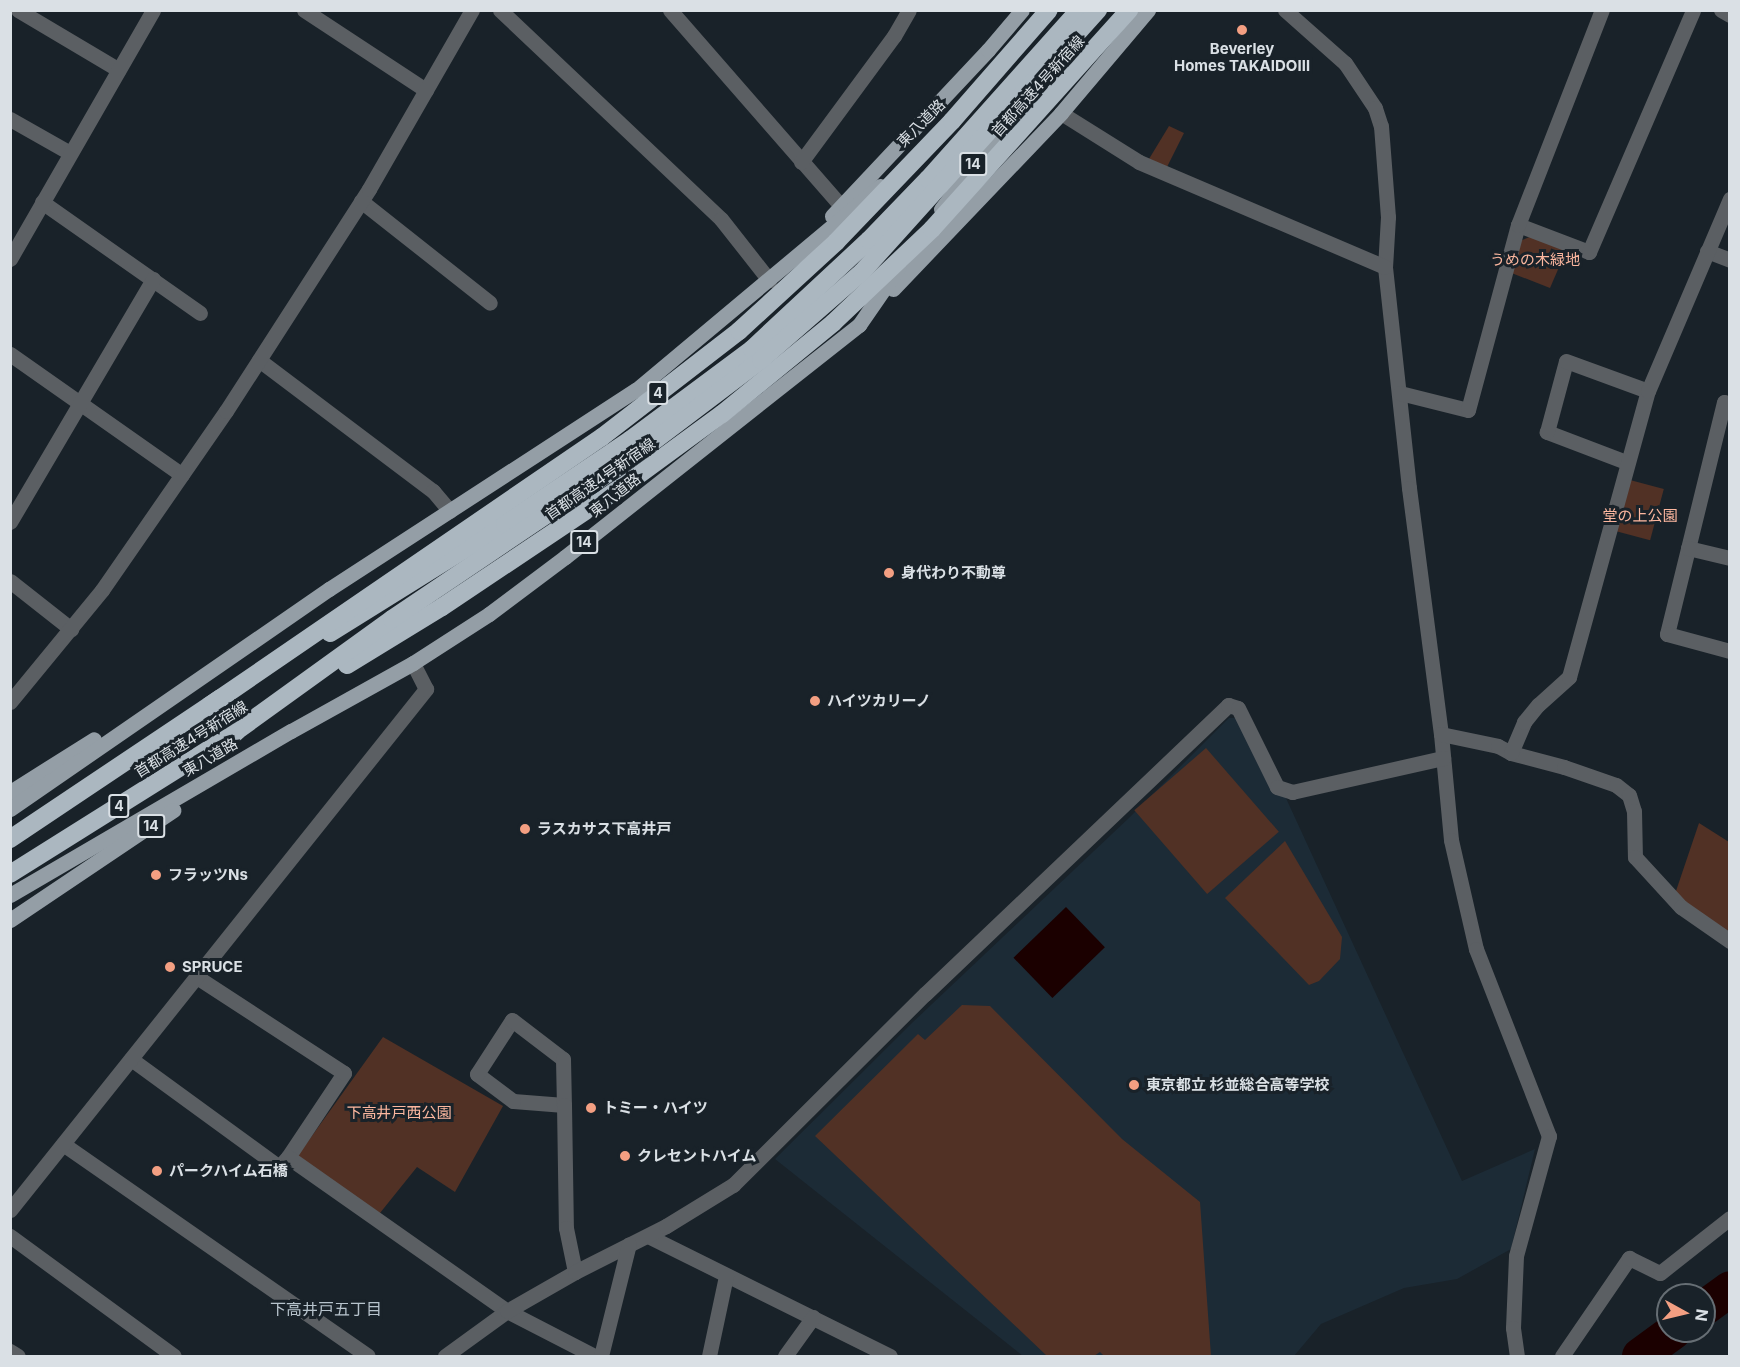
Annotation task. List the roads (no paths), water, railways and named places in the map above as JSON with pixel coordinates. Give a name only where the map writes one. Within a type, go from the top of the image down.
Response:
[{"type":"highway","name":"首都高速4号新宿線","points":[[10,839],[602,437],[739,331],[836,242],[952,121],[1051,10]]},
{"type":"highway","points":[[209,706],[504,524],[757,355],[877,233],[1079,10]]},
{"type":"highway","points":[[227,738],[392,619],[638,453],[862,272],[1098,10]]},
{"type":"highway","name":"首都高速4号新宿線","points":[[14,886],[227,738],[518,558],[722,414],[833,323],[932,229],[1129,10]]},
{"type":"main road","points":[[769,280],[842,206],[988,50],[1022,10]]},
{"type":"main road","name":"東八道路","points":[[10,808],[329,589],[636,390],[918,153],[1051,10]]},
{"type":"main road","name":"東八道路","points":[[14,886],[413,663],[489,614],[565,557],[859,325],[970,167],[1098,10]]},
{"type":"main road","points":[[859,325],[1061,113],[1148,10]]},
{"type":"main road","points":[[10,792],[329,589]]},
{"type":"main road","name":"14","points":[[10,920],[291,731]]},
{"type":"street","points":[[18,10],[119,70]]},
{"type":"street","points":[[10,259],[153,10]]},
{"type":"street","points":[[304,10],[426,90]]},
{"type":"street","points":[[10,702],[102,590],[259,360],[361,201],[472,10]]},
{"type":"street","points":[[500,10],[721,219],[769,280]]},
{"type":"street","points":[[670,10],[842,206]]},
{"type":"street","points":[[801,162],[894,36],[909,10]]},
{"type":"street","points":[[1285,10],[1345,63],[1375,108],[1381,126],[1388,217],[1385,267],[1409,488],[1441,734],[1451,840],[1476,949],[1549,1136],[1516,1256],[1513,1328],[1516,1356]]},
{"type":"street","points":[[1400,393],[1468,410],[1518,225],[1602,10]]},
{"type":"street","points":[[1518,225],[1589,252],[1693,10]]},
{"type":"street","points":[[1721,10],[1730,15]]},
{"type":"street","points":[[1061,113],[1139,162],[1385,267]]},
{"type":"street","points":[[10,119],[70,153]]},
{"type":"street","points":[[1510,753],[1524,722],[1538,705],[1569,676],[1589,611],[1626,462],[1648,390],[1730,199]]},
{"type":"street","points":[[361,201],[490,303]]},
{"type":"street","points":[[42,202],[200,313]]},
{"type":"street","points":[[1707,251],[1730,260]]},
{"type":"street","points":[[10,522],[153,279]]},
{"type":"street","points":[[10,354],[182,475]]},
{"type":"street","points":[[259,360],[433,490],[450,511]]},
{"type":"street","points":[[1626,462],[1547,432],[1566,361],[1648,390]]},
{"type":"street","points":[[1730,404],[1724,402],[1667,634],[1730,651]]},
{"type":"street","points":[[1688,548],[1730,558]]},
{"type":"street","points":[[10,581],[71,629]]},
{"type":"street","points":[[10,1210],[426,689],[413,663]]},
{"type":"street","points":[[445,1356],[507,1311],[575,1272],[648,1236],[733,1185],[925,994],[1228,705],[1238,708],[1277,787],[1292,792],[1443,758]]},
{"type":"street","points":[[1441,734],[1498,746],[1510,753],[1564,767],[1616,785],[1629,795],[1634,811],[1635,857],[1681,907],[1730,941]]},
{"type":"street","points":[[131,1059],[279,1167],[288,1157],[344,1073],[197,977]]},
{"type":"street","points":[[564,1105],[513,1101],[477,1074],[512,1020],[563,1059],[564,1105],[566,1228],[575,1272]]},
{"type":"street","points":[[63,1144],[368,1356]]},
{"type":"street","points":[[288,1157],[507,1311],[594,1356]]},
{"type":"street","points":[[1562,1356],[1629,1258],[1660,1273],[1730,1218]]},
{"type":"street","points":[[10,1236],[174,1356]]},
{"type":"street","points":[[648,1236],[890,1356]]},
{"type":"street","points":[[601,1356],[629,1244]]},
{"type":"street","points":[[709,1356],[726,1276]]},
{"type":"street","points":[[785,1356],[813,1317]]},
{"type":"street","points":[[10,1351],[18,1356]]},
{"type":"waterway","points":[[1716,1299],[1730,1289]]},
{"type":"waterway","points":[[1640,1356],[1658,1343]]},
{"type":"place","name":"Beverley Homes TAKAIDOⅢ","points":[[1242,30]]},
{"type":"place","name":"身代わり不動尊","points":[[889,573]]},
{"type":"place","name":"ハイツカリーノ","points":[[815,701]]},
{"type":"place","name":"ラスカサス下高井戸","points":[[525,829]]},
{"type":"place","name":"フラッツNs","points":[[156,875]]},
{"type":"place","name":"SPRUCE","points":[[170,967]]},
{"type":"place","name":"東京都立 杉並総合高等学校","points":[[1134,1085]]},
{"type":"place","name":"トミー・ハイツ","points":[[591,1108]]},
{"type":"place","name":"クレセントハイム","points":[[625,1156]]},
{"type":"place","name":"パークハイム石橋","points":[[157,1171]]},
{"type":"district","name":"下高井戸五丁目","points":[[326,1309]]},
{"type":"park label","name":"うめの木緑地","points":[[1535,260]]},
{"type":"park label","name":"堂の上公園","points":[[1640,516]]},
{"type":"park label","name":"下高井戸西公園","points":[[399,1113]]}]
